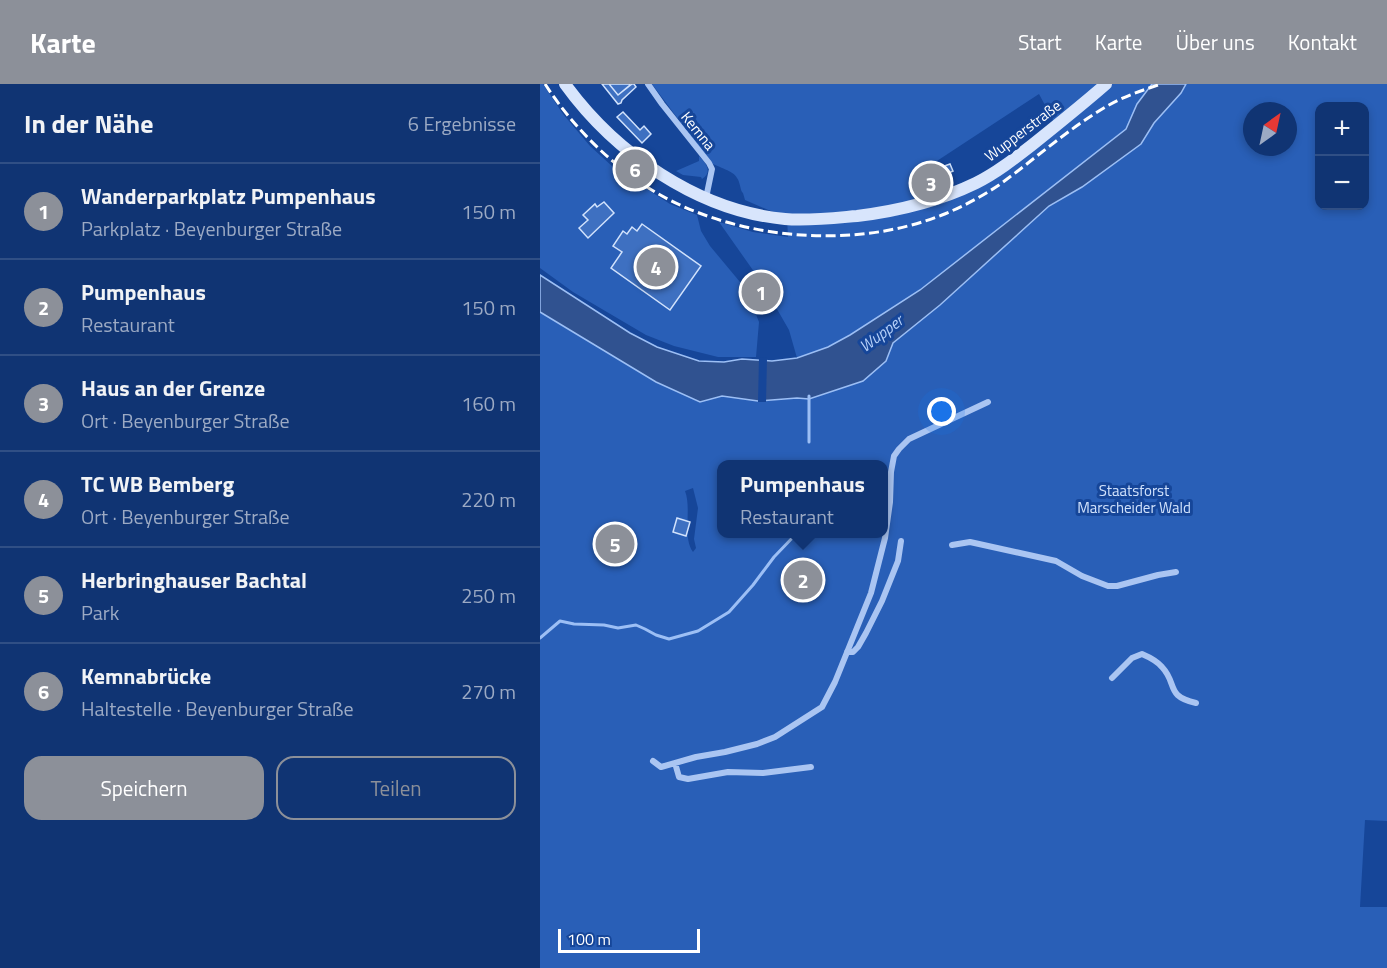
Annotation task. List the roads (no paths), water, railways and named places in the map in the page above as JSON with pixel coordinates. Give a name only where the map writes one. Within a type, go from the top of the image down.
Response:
[{"type":"main road","name":"Wupperstraße","points":[[565,84],[599,124],[646,163],[675,182],[706,198],[735,209],[785,219],[832,218],[884,212],[952,194],[1000,169],[1106,84]]},
{"type":"street","name":"Kemna","points":[[648,84],[709,163],[712,169],[706,198]]},
{"type":"street","points":[[888,516],[891,472],[894,456],[899,449],[909,439],[988,402]]},
{"type":"street","points":[[653,761],[662,767],[757,744],[775,737],[822,706],[835,682],[871,593],[885,538]]},
{"type":"street","points":[[847,652],[853,652],[866,633],[882,601],[898,561],[901,541]]},
{"type":"street","points":[[952,545],[969,542],[1056,561],[1082,576],[1108,586],[1117,586],[1176,572]]},
{"type":"street","points":[[1112,678],[1132,658],[1142,654],[1152,658],[1163,667],[1175,694],[1183,700],[1196,703]]},
{"type":"street","points":[[675,763],[679,777],[688,779],[728,772],[763,773],[811,767]]},
{"type":"water","name":"Wupper","points":[[1152,84],[1186,84],[1181,93],[1154,123],[1141,144],[1082,187],[1049,206],[940,305],[893,343],[886,361],[863,381],[809,399],[758,401],[722,396],[700,402],[656,382],[540,312],[540,275],[630,333],[657,347],[699,361],[724,362],[742,359],[772,361],[797,358],[828,347],[920,290],[1126,129],[1137,104]]},
{"type":"waterway","points":[[809,396],[809,442]]},
{"type":"waterway","points":[[540,638],[560,621],[618,628],[636,625],[669,639],[698,631],[729,612],[792,538]]},
{"type":"railway","points":[[545,84],[594,144],[623,170],[655,192],[687,208],[722,221],[759,230],[796,235],[834,236],[872,233],[908,226],[957,209],[999,185],[1094,114],[1121,99],[1161,84]]},
{"type":"place","name":"Kemnabrücke","points":[[635,169]]},
{"type":"place","name":"Haus an der Grenze","points":[[931,183]]},
{"type":"place","name":"TC WB Bemberg","points":[[656,267]]},
{"type":"place","name":"Wanderparkplatz Pumpenhaus","points":[[761,292]]},
{"type":"place","name":"Herbringhauser Bachtal","points":[[615,544]]},
{"type":"place","name":"Pumpenhaus","points":[[803,580]]},
{"type":"park label","name":"Staatsforst Marscheider Wald","points":[[1134,500]]}]
